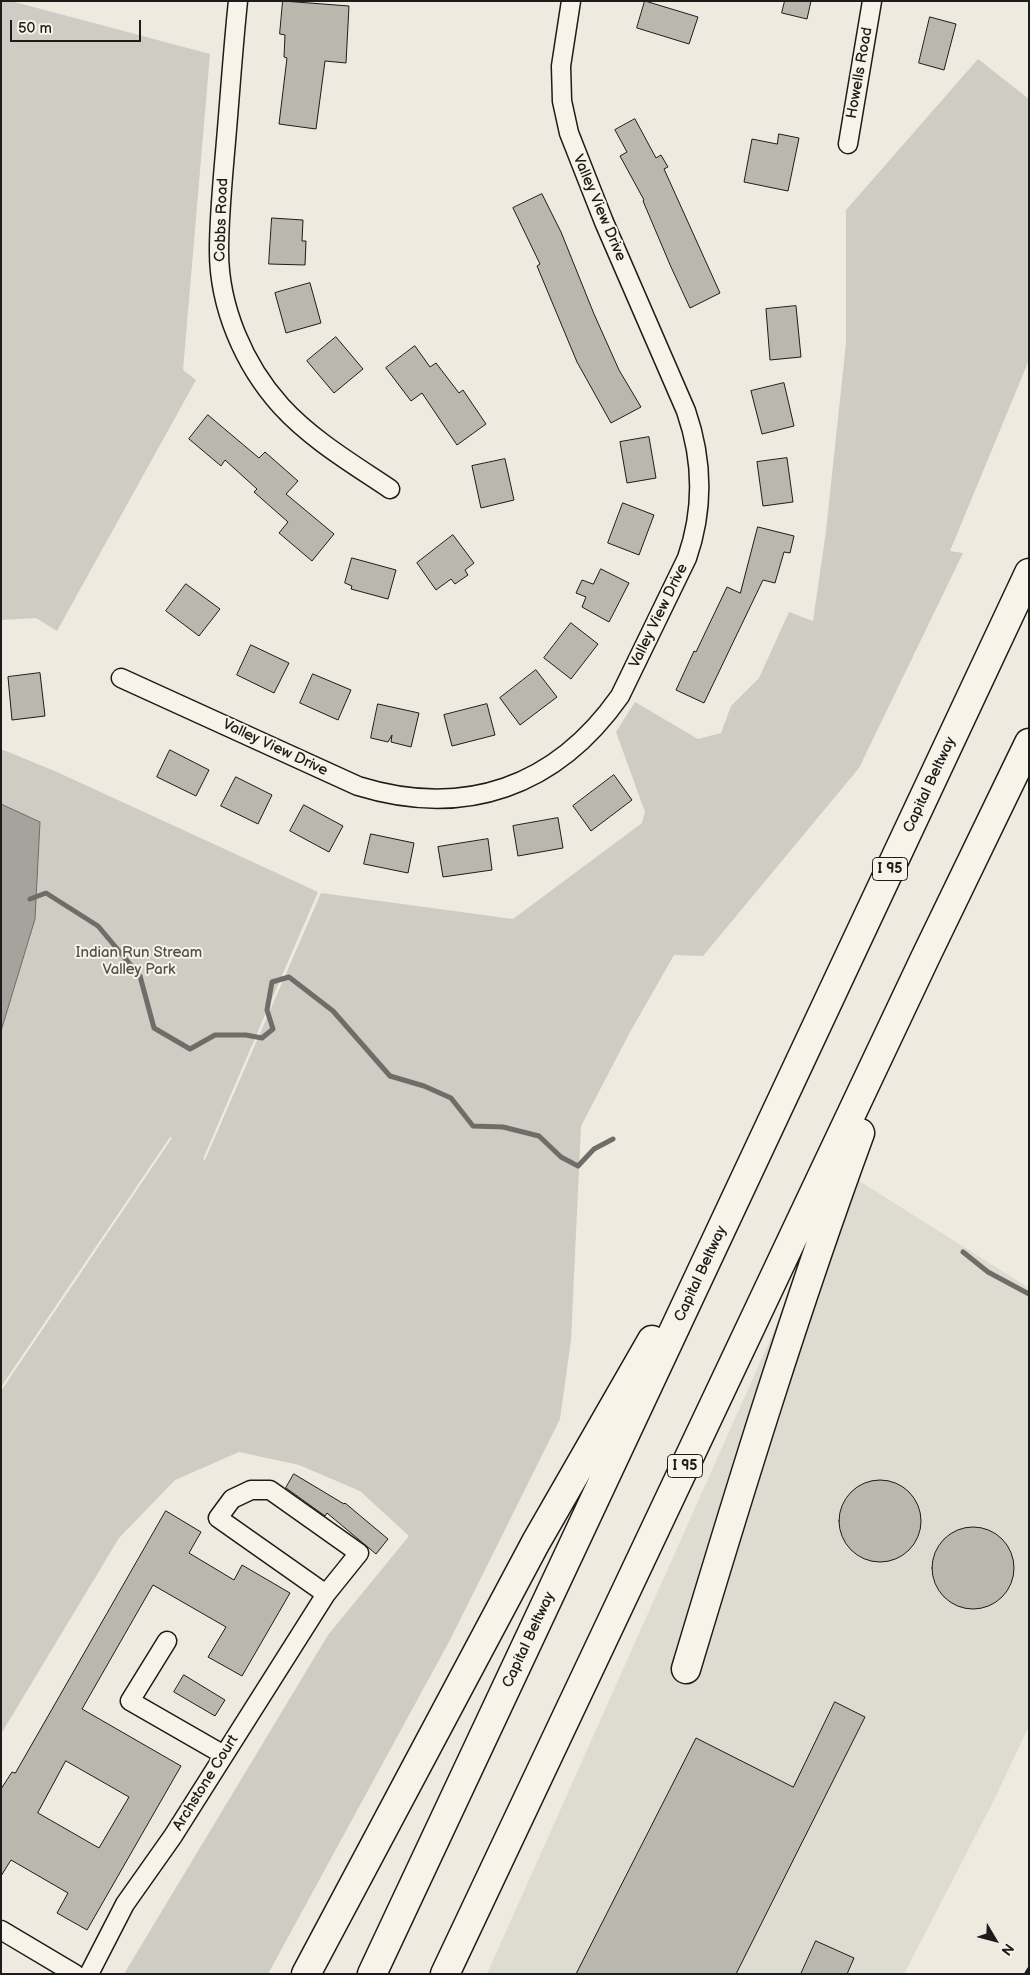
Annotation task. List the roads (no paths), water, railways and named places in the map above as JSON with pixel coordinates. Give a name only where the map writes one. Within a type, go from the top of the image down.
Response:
[{"type":"highway","name":"Capital Beltway","points":[[372,1974],[1029,573]]},
{"type":"highway","name":"I 95","points":[[444,1974],[925,958],[1029,743]]},
{"type":"highway","points":[[686,1669],[752,1450],[806,1285],[925,958]]},
{"type":"highway","points":[[306,1974],[536,1542],[752,1166]]},
{"type":"street","name":"Cobbs Road","points":[[238,1],[219,251],[225,298],[232,322],[252,365],[265,387],[298,423],[330,448],[390,489]]},
{"type":"street","name":"Valley View Drive","points":[[121,678],[358,786],[384,794],[415,799],[441,800],[469,797],[494,791],[520,782],[545,769],[587,737],[606,716],[620,696],[688,558],[699,516],[700,472],[696,443],[686,411],[604,222],[569,133],[562,100],[562,66],[571,1]]},
{"type":"street","name":"Howells Road","points":[[848,144],[872,1]]},
{"type":"street","name":"Archstone Court","points":[[89,1974],[125,1904],[173,1836],[326,1594],[359,1553],[270,1490],[251,1490],[232,1499],[218,1518],[326,1594]]},
{"type":"street","points":[[167,1641],[130,1701],[224,1755]]},
{"type":"street","points":[[1,1930],[75,1974]]},
{"type":"waterway","points":[[30,899],[46,893],[98,926],[140,976],[154,1028],[190,1049],[215,1035],[246,1035],[262,1038],[273,1029],[267,1010],[272,982],[289,977],[333,1011],[390,1076],[424,1086],[451,1098],[473,1126],[503,1127],[539,1136],[561,1157],[578,1166],[594,1149],[613,1139]]},
{"type":"waterway","points":[[963,1252],[988,1272],[1029,1294]]},
{"type":"railway","points":[[1026,1974],[1029,1969]]},
{"type":"park label","name":"Indian Run Stream Valley Park","points":[[139,962]]}]
